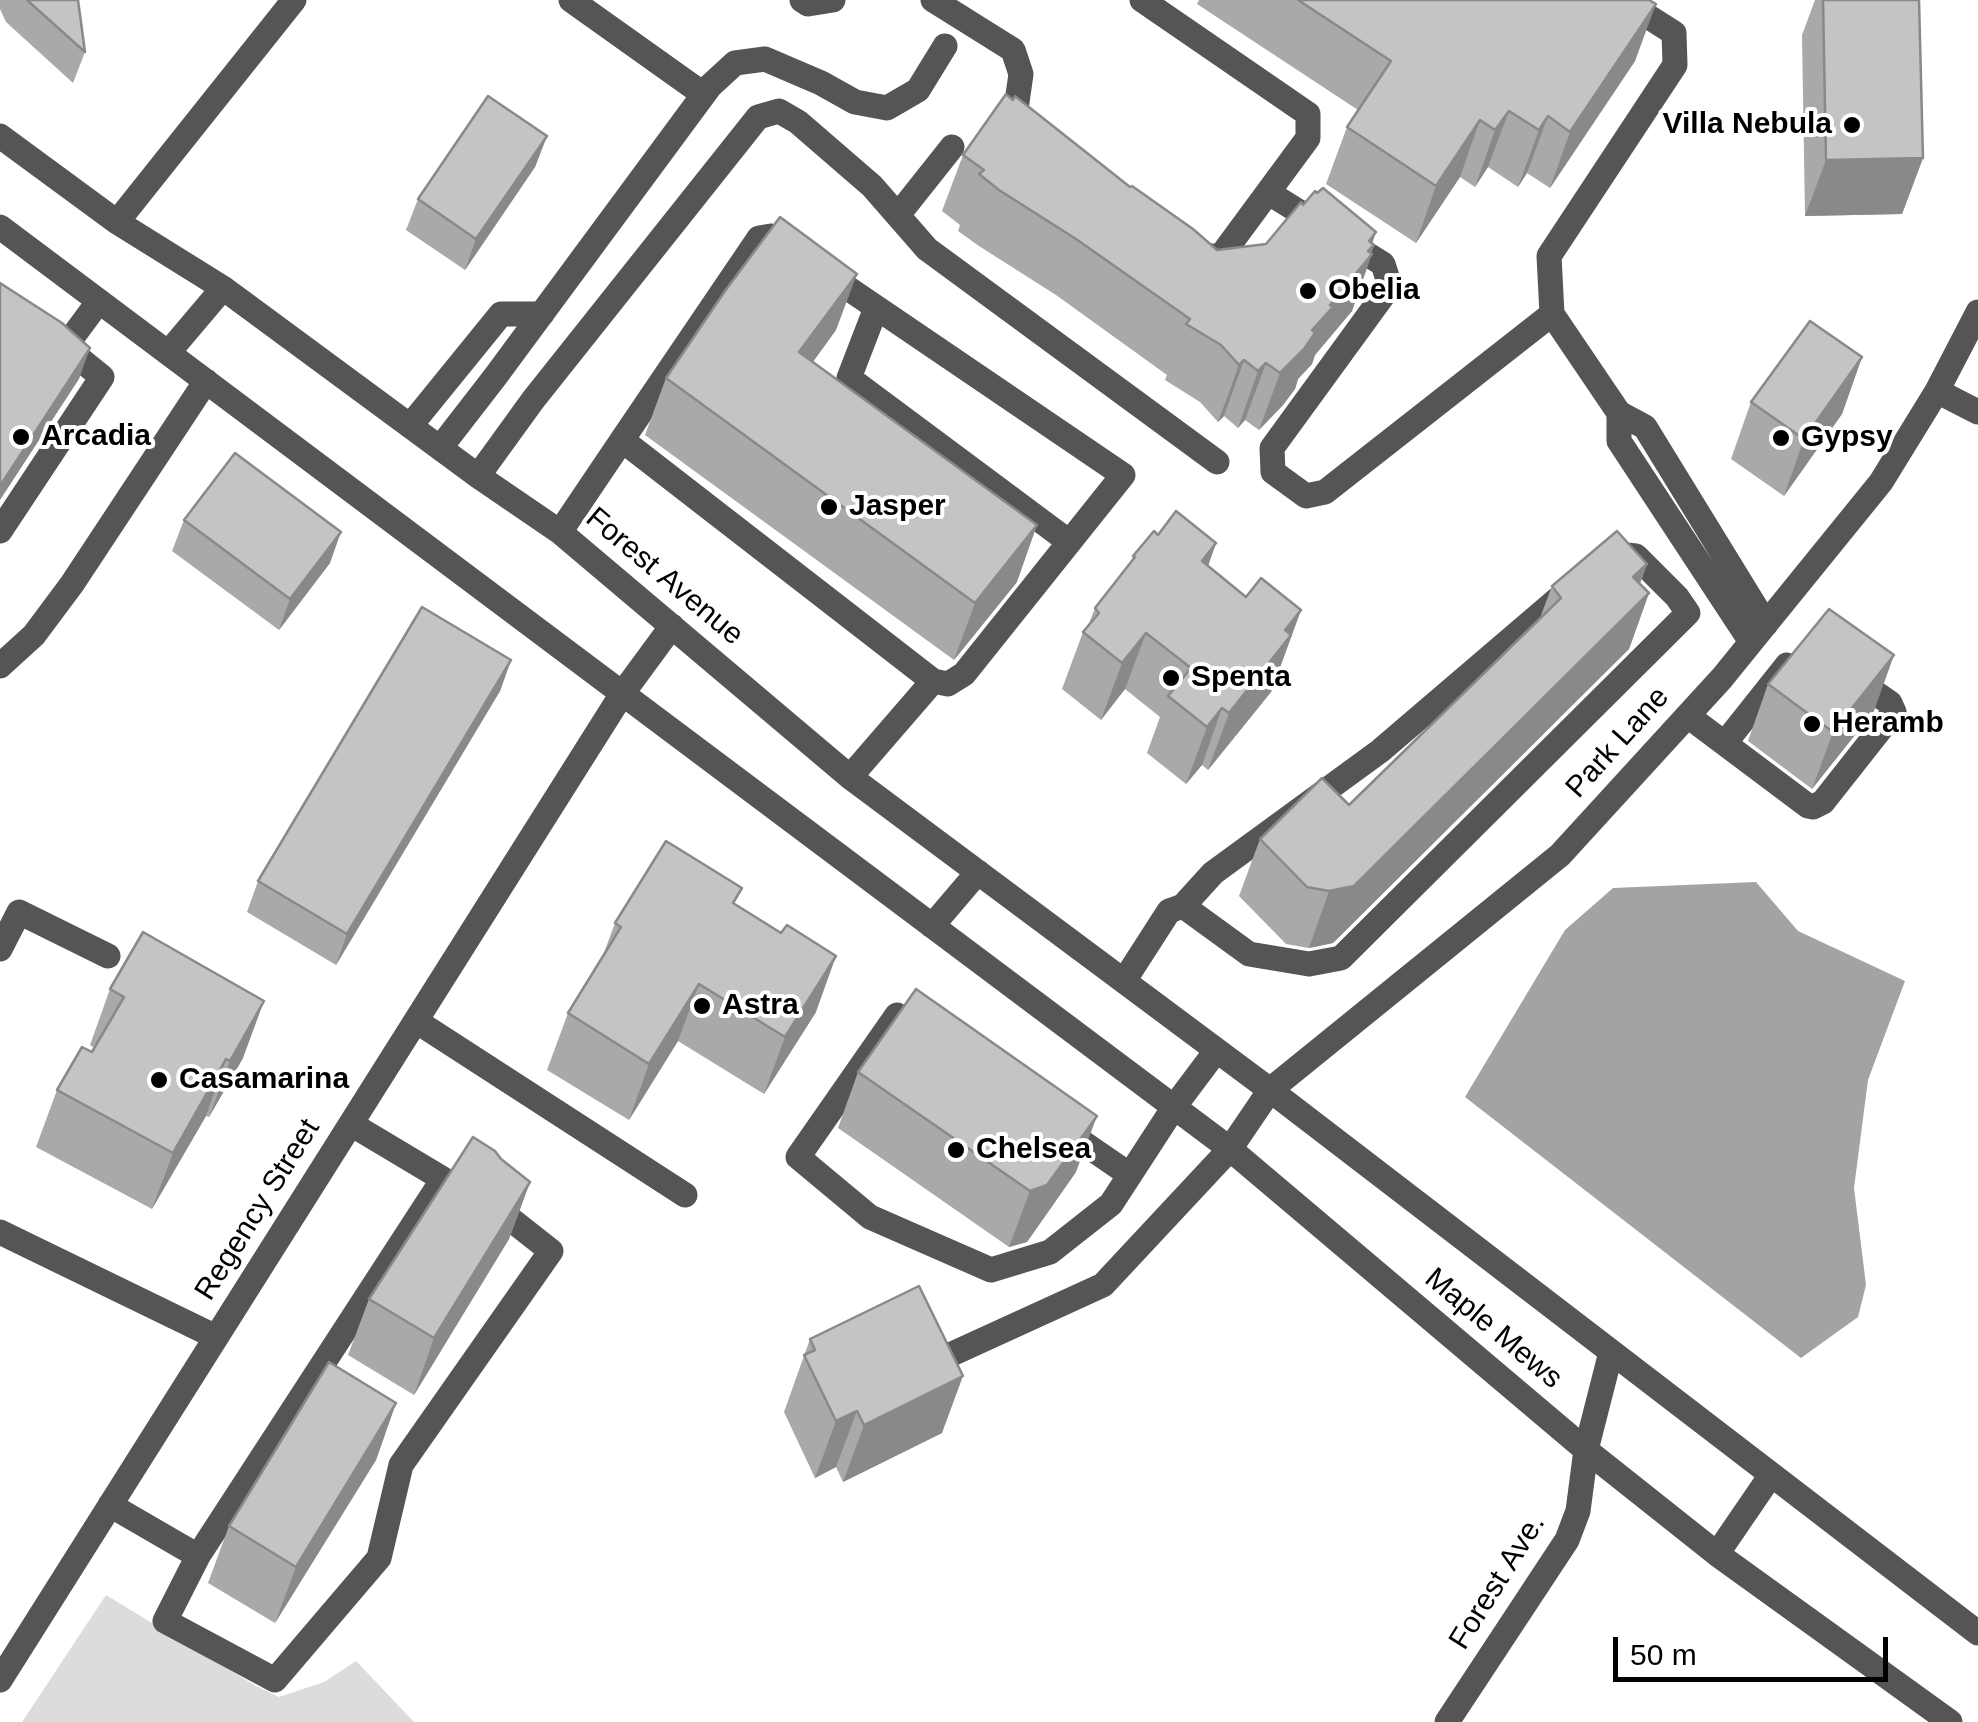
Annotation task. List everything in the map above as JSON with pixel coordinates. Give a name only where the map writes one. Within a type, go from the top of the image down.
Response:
[{"type":"street","points":[[118,222],[294,0]]},
{"type":"street","points":[[571,0],[703,94]]},
{"type":"street","points":[[802,0],[808,4],[833,0]]},
{"type":"street","points":[[933,0],[1012,50],[1021,74],[1016,116],[1021,136],[1038,147]]},
{"type":"street","points":[[1142,0],[1308,114],[1308,138],[1221,256],[1201,256],[1185,245]]},
{"type":"street","points":[[1622,0],[1674,33],[1675,65],[1549,256],[1552,314],[1619,412],[1645,426],[1758,633]]},
{"type":"street","points":[[440,448],[703,94],[734,62],[765,59],[855,102],[888,108],[918,90],[946,46]]},
{"type":"street","points":[[478,476],[542,389],[758,117],[779,111],[798,122],[872,186],[927,249],[1217,462]]},
{"type":"street","name":"Forest Avenue","points":[[0,136],[118,222],[223,288],[560,532],[850,776],[1270,1090],[1978,1633]]},
{"type":"street","points":[[898,215],[952,147]]},
{"type":"street","points":[[1269,193],[1382,264],[1390,286],[1272,448],[1273,472],[1306,496],[1325,492],[1552,314]]},
{"type":"street","points":[[0,227],[1230,1149]]},
{"type":"street","points":[[560,532],[622,440],[759,238],[771,236],[1122,475],[964,674],[948,684],[933,681],[622,440]]},
{"type":"street","points":[[168,354],[223,288]]},
{"type":"street","points":[[0,531],[102,377],[65,347],[99,301]]},
{"type":"street","points":[[876,308],[849,378],[1068,540]]},
{"type":"street","name":"Park Lane","points":[[941,1359],[1103,1285],[1230,1149],[1270,1090],[1560,855],[1722,678],[1881,482],[1937,391],[1978,312]]},
{"type":"street","points":[[410,426],[501,314],[542,314]]},
{"type":"street","points":[[0,666],[34,635],[72,584],[206,382]]},
{"type":"street","points":[[1937,391],[1978,412]]},
{"type":"street","points":[[1124,981],[1169,911],[1183,906],[1214,874],[1380,751],[1610,554],[1636,556],[1688,613],[1342,958],[1309,964],[1249,954],[1183,906]]},
{"type":"street","name":"Regency Street","points":[[0,1680],[622,694],[672,626]]},
{"type":"street","points":[[1688,716],[1808,806],[1818,805],[1894,712],[1890,703],[1817,654],[1798,652],[1725,743]]},
{"type":"street","points":[[850,776],[933,681]]},
{"type":"street","points":[[932,926],[978,872]]},
{"type":"street","points":[[0,949],[19,912],[108,956]]},
{"type":"street","points":[[944,1047],[897,1015],[798,1157],[870,1217],[991,1270],[1050,1252],[1111,1204],[1216,1051]]},
{"type":"street","points":[[416,1021],[685,1195]]},
{"type":"street","points":[[1037,1111],[1130,1175]]},
{"type":"street","points":[[351,1124],[443,1179],[198,1556],[165,1622],[276,1680],[379,1558],[400,1465],[551,1252],[490,1203]]},
{"type":"street","name":"Maple Mews","points":[[1230,1149],[1586,1450],[1717,1554],[1950,1722]]},
{"type":"street","points":[[0,1232],[216,1337]]},
{"type":"street","name":"Forest Ave.","points":[[1447,1722],[1567,1540],[1578,1510],[1586,1450],[1611,1352]]},
{"type":"street","points":[[1717,1554],[1771,1474]]},
{"type":"street","points":[[110,1505],[198,1556]]},
{"type":"shaded area","points":[[1756,882],[1798,931],[1905,981],[1868,1080],[1854,1188],[1866,1285],[1858,1317],[1801,1358],[1465,1097],[1565,930],[1613,888]]},
{"type":"shaded area","points":[[106,1595],[279,1697],[324,1682],[356,1661],[414,1722],[22,1722]]},
{"type":"building","points":[[27,0],[78,0],[85,52]]},
{"type":"building","points":[[1298,0],[1649,0],[1656,4],[1570,132],[1548,116],[1539,130],[1509,111],[1495,130],[1480,120],[1436,186],[1347,127],[1391,61]]},
{"type":"building","points":[[1823,0],[1919,0],[1923,158],[1826,160]]},
{"type":"building","points":[[1006,94],[1013,100],[1015,96],[1217,250],[1266,244],[1301,202],[1303,205],[1323,188],[1376,232],[1369,241],[1374,245],[1368,251],[1372,254],[1312,330],[1315,333],[1304,349],[1280,373],[1266,363],[1258,371],[1244,360],[1239,365],[1221,345],[1186,324],[1190,319],[979,174],[984,170],[963,155]]},
{"type":"building","points":[[488,96],[547,136],[476,239],[418,199]]},
{"type":"building","points":[[780,217],[857,274],[799,352],[1037,525],[975,603],[666,378]]},
{"type":"building","name":"Arcadia","points":[[0,283],[62,323],[90,348],[0,486]]},
{"type":"building","points":[[1810,321],[1862,357],[1804,439],[1751,402]]},
{"type":"building","points":[[235,453],[341,532],[290,599],[184,520]]},
{"type":"building","points":[[1176,511],[1216,543],[1202,561],[1246,597],[1261,578],[1301,610],[1285,630],[1291,635],[1229,713],[1222,708],[1207,727],[1168,696],[1191,668],[1146,633],[1122,663],[1083,632],[1099,613],[1095,608],[1133,556],[1154,531],[1158,535]]},
{"type":"building","points":[[1617,531],[1647,564],[1633,577],[1649,593],[1354,886],[1329,891],[1307,887],[1260,839],[1322,778],[1349,805],[1561,598],[1552,586]]},
{"type":"building","points":[[422,607],[511,660],[347,934],[258,881]]},
{"type":"building","points":[[1829,609],[1894,655],[1833,732],[1768,684]]},
{"type":"building","points":[[666,841],[742,888],[733,903],[781,933],[787,925],[836,956],[785,1037],[699,984],[649,1064],[568,1013],[621,927],[615,923]]},
{"type":"building","points":[[143,932],[264,1001],[173,1153],[57,1090],[82,1047],[92,1052],[124,997],[110,989]]},
{"type":"building","points":[[916,989],[1097,1116],[1047,1185],[1030,1191],[858,1072]]},
{"type":"building","points":[[473,1137],[530,1182],[434,1338],[369,1299]]},
{"type":"building","points":[[919,1286],[963,1376],[864,1425],[857,1411],[836,1421],[804,1355],[815,1350],[810,1339]]},
{"type":"building","points":[[329,1362],[396,1403],[296,1567],[229,1526]]},
{"type":"place","name":"Villa Nebula","points":[[1852,125]]},
{"type":"place","name":"Obelia","points":[[1308,291]]},
{"type":"place","name":"Arcadia","points":[[21,437]]},
{"type":"place","name":"Gypsy","points":[[1781,438]]},
{"type":"place","name":"Jasper","points":[[829,507]]},
{"type":"place","name":"Spenta","points":[[1171,678]]},
{"type":"place","name":"Heramb","points":[[1812,724]]},
{"type":"place","name":"Astra","points":[[702,1006]]},
{"type":"place","name":"Casamarina","points":[[159,1080]]},
{"type":"place","name":"Chelsea","points":[[956,1150]]}]
